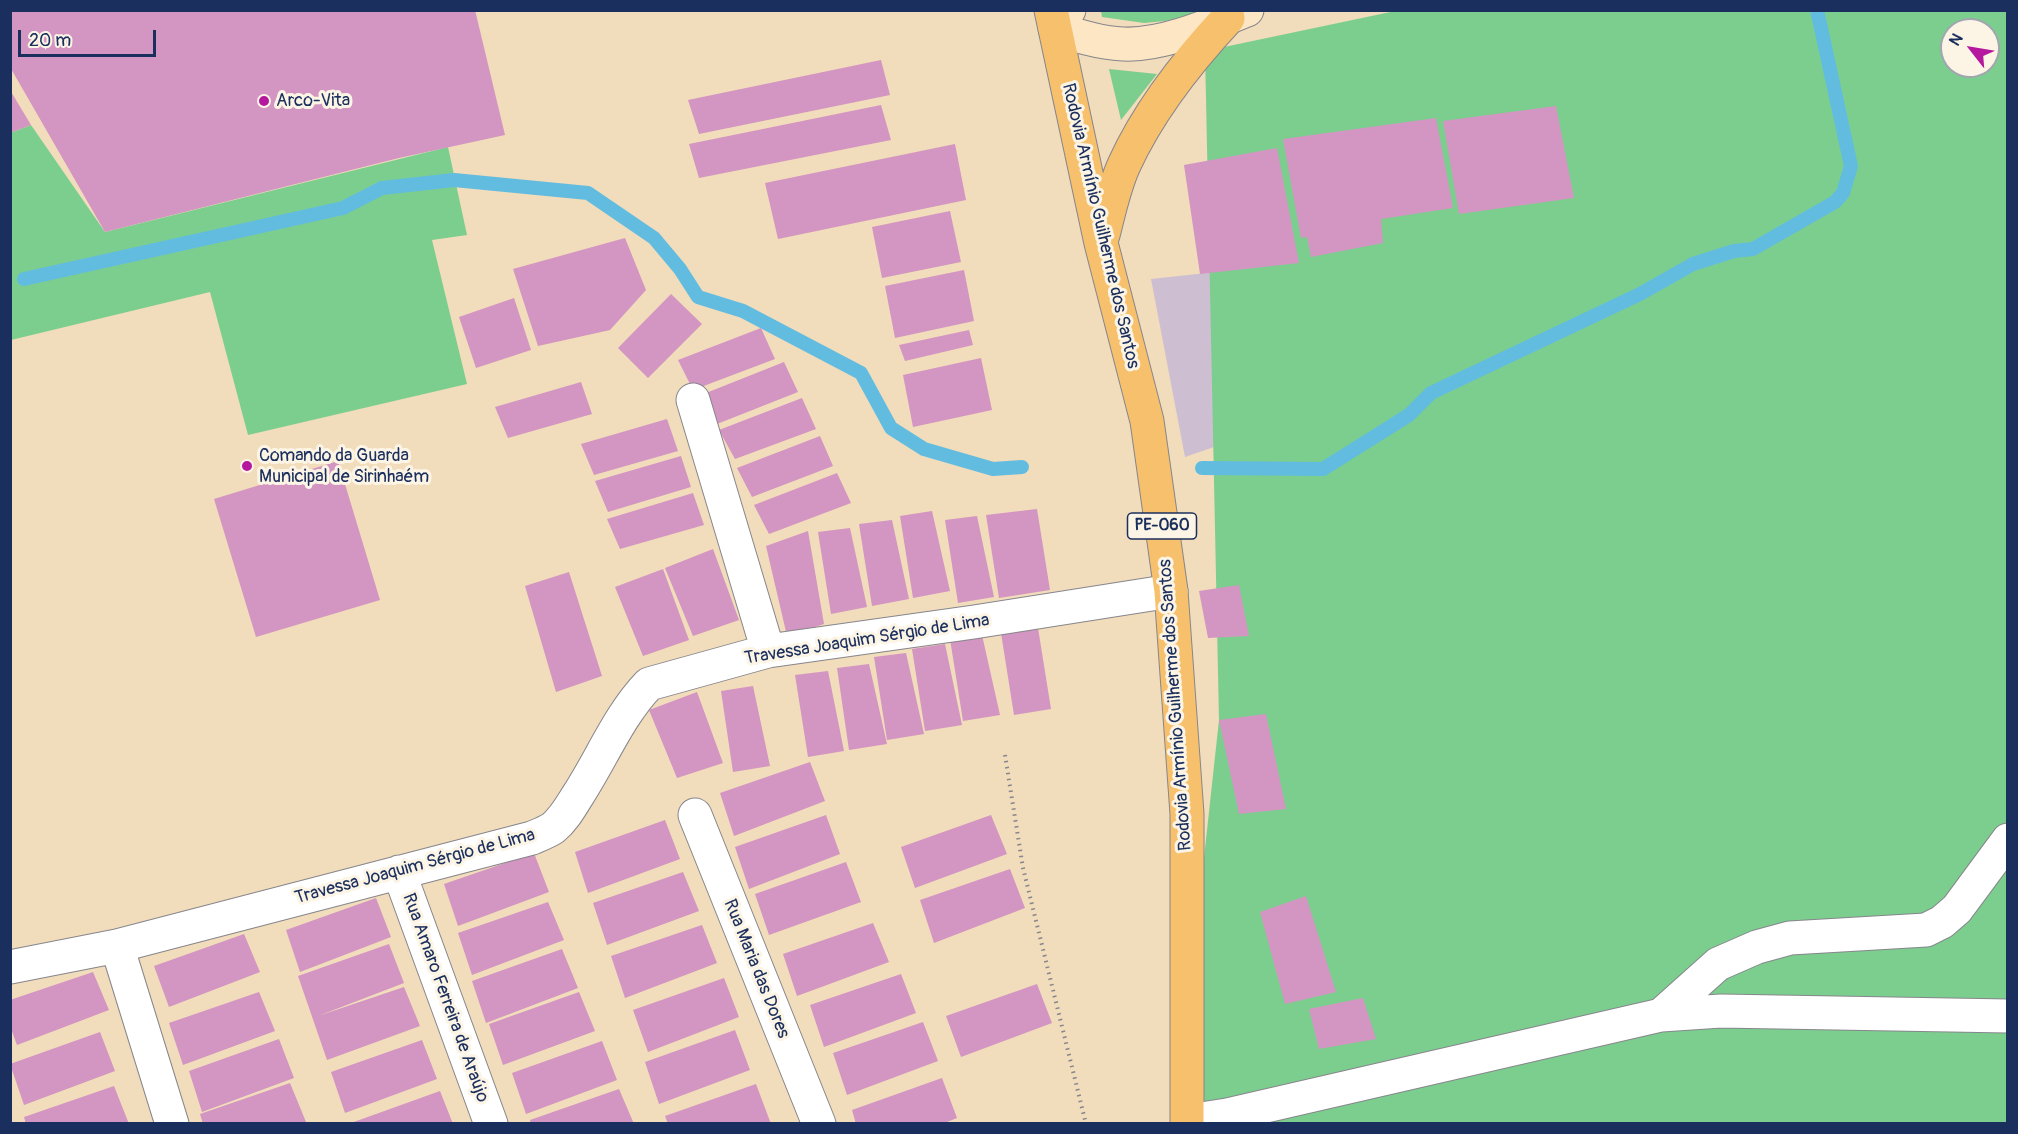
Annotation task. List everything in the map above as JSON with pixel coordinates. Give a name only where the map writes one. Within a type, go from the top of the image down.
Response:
[{"type":"main road","points":[[1058,16],[1107,42],[1138,44],[1198,31],[1237,14]]},
{"type":"main road","points":[[1101,243],[1123,166],[1140,133],[1194,54],[1237,14]]},
{"type":"main road","name":"Rodovia Armínio Guilherme dos Santos","points":[[1058,16],[1101,243],[1147,422],[1171,591],[1187,814],[1188,1122]]},
{"type":"street","points":[[693,400],[768,651]]},
{"type":"street","name":"Travessa Joaquim Sérgio de Lima","points":[[10,967],[117,946],[532,838],[551,830],[562,820],[627,712],[650,684],[768,651],[1171,591]]},
{"type":"street","name":"Rua Maria das Dores","points":[[694,815],[819,1124]]},
{"type":"street","points":[[1661,1015],[1718,964],[1757,947],[1790,938],[1926,930],[1942,922],[1957,909],[2007,840]]},
{"type":"street","name":"Rua Amaro Ferreira de Araújo","points":[[399,872],[491,1124]]},
{"type":"street","points":[[117,946],[172,1124]]},
{"type":"street","points":[[1188,1122],[1661,1015],[1721,1011],[2007,1017]]},
{"type":"path","points":[[1005,755],[1023,868],[1086,1124]]},
{"type":"shaded area","points":[[1299,263],[1307,415],[1185,457],[1151,279]]},
{"type":"green space","points":[[1400,10],[2007,11],[2007,1123],[1175,1124],[1219,720],[1205,51]]},
{"type":"green space","points":[[1101,11],[1207,11],[1165,21],[1144,23],[1102,17]]},
{"type":"green space","points":[[1109,69],[1157,74],[1121,120]]},
{"type":"green space","points":[[31,125],[105,232],[448,147],[467,235],[432,240],[467,384],[248,435],[210,292],[11,340],[10,133]]},
{"type":"building","name":"Arco-Vita","points":[[10,10],[475,10],[505,135],[399,158],[105,232],[10,67]]},
{"type":"building","points":[[881,60],[890,95],[699,134],[688,100]]},
{"type":"building","points":[[10,90],[31,125],[10,133]]},
{"type":"building","points":[[881,105],[891,140],[699,178],[689,144]]},
{"type":"building","points":[[1556,106],[1574,198],[1459,214],[1443,121]]},
{"type":"building","points":[[1436,118],[1453,208],[1381,219],[1383,243],[1311,257],[1307,237],[1301,238],[1283,139]]},
{"type":"building","points":[[955,144],[966,200],[778,239],[765,183]]},
{"type":"building","points":[[1277,148],[1299,263],[1200,274],[1184,165]]},
{"type":"building","points":[[950,211],[961,262],[882,278],[872,227]]},
{"type":"building","points":[[625,238],[646,290],[610,330],[538,346],[513,269]]},
{"type":"building","points":[[964,270],[974,321],[895,338],[885,286]]},
{"type":"building","points":[[671,294],[702,324],[648,378],[618,348]]},
{"type":"building","points":[[514,298],[531,350],[476,368],[459,317]]},
{"type":"building","points":[[761,328],[775,359],[693,390],[678,360]]},
{"type":"building","points":[[969,330],[973,345],[905,361],[899,345]]},
{"type":"building","points":[[981,358],[992,410],[913,427],[903,375]]},
{"type":"building","points":[[784,362],[798,392],[717,424],[701,395]]},
{"type":"building","points":[[581,382],[592,414],[508,438],[495,407]]},
{"type":"building","points":[[802,398],[816,429],[735,459],[719,430]]},
{"type":"building","points":[[667,419],[678,451],[594,475],[581,444]]},
{"type":"building","points":[[820,436],[833,466],[752,497],[737,468]]},
{"type":"building","points":[[681,456],[691,487],[608,512],[595,481]]},
{"type":"building","points":[[338,461],[380,600],[256,637],[214,499]]},
{"type":"building","points":[[837,473],[851,503],[769,534],[754,505]]},
{"type":"building","points":[[693,493],[704,525],[620,549],[607,519]]},
{"type":"building","points":[[1037,509],[1050,590],[999,598],[986,515]]},
{"type":"building","points":[[932,511],[950,591],[913,598],[900,516]]},
{"type":"building","points":[[977,516],[994,597],[958,603],[945,520]]},
{"type":"building","points":[[892,520],[909,599],[872,606],[859,524]]},
{"type":"building","points":[[850,528],[867,607],[831,614],[818,532]]},
{"type":"building","points":[[808,531],[824,624],[787,636],[766,546]]},
{"type":"building","points":[[713,549],[739,620],[693,636],[665,568]]},
{"type":"building","points":[[663,569],[689,640],[643,656],[615,587]]},
{"type":"building","points":[[569,572],[602,676],[556,692],[525,586]]},
{"type":"building","points":[[1239,585],[1249,636],[1208,638],[1199,591]]},
{"type":"building","points":[[1038,628],[1051,709],[1014,715],[1001,633]]},
{"type":"building","points":[[982,635],[1000,715],[963,721],[950,639]]},
{"type":"building","points":[[945,644],[962,725],[925,731],[912,649]]},
{"type":"building","points":[[906,653],[924,734],[887,740],[874,657]]},
{"type":"building","points":[[869,664],[887,744],[849,750],[837,668]]},
{"type":"building","points":[[828,671],[844,751],[808,757],[795,675]]},
{"type":"building","points":[[753,686],[770,766],[733,772],[721,691]]},
{"type":"building","points":[[697,692],[723,763],[677,778],[649,710]]},
{"type":"building","points":[[1266,714],[1286,809],[1239,814],[1219,720]]},
{"type":"building","points":[[810,762],[825,801],[734,836],[720,793]]},
{"type":"building","points":[[826,815],[840,854],[749,889],[735,847]]},
{"type":"building","points":[[991,815],[1007,854],[915,888],[901,847]]},
{"type":"building","points":[[665,820],[680,859],[588,893],[575,852]]},
{"type":"building","points":[[534,853],[549,892],[458,926],[444,884]]},
{"type":"building","points":[[846,862],[861,902],[769,935],[755,894]]},
{"type":"building","points":[[1010,869],[1025,908],[934,943],[920,900]]},
{"type":"building","points":[[683,872],[699,911],[607,945],[593,903]]},
{"type":"building","points":[[1306,896],[1336,992],[1285,1004],[1260,912]]},
{"type":"building","points":[[376,898],[391,937],[300,972],[286,930]]},
{"type":"building","points":[[548,902],[564,940],[472,975],[458,933]]},
{"type":"building","points":[[873,923],[889,962],[797,996],[783,954]]},
{"type":"building","points":[[702,925],[717,963],[625,998],[611,956]]},
{"type":"building","points":[[244,934],[260,972],[169,1007],[154,966]]},
{"type":"building","points":[[389,944],[404,983],[318,1016],[404,987],[420,1026],[327,1060],[298,976]]},
{"type":"building","points":[[562,949],[578,988],[486,1023],[472,981]]},
{"type":"building","points":[[93,972],[109,1010],[17,1045],[10,1026],[10,1000]]},
{"type":"building","points":[[901,974],[916,1013],[824,1047],[810,1005]]},
{"type":"building","points":[[724,978],[739,1017],[648,1052],[633,1010]]},
{"type":"building","points":[[1037,984],[1052,1023],[961,1057],[946,1016]]},
{"type":"building","points":[[259,992],[275,1031],[183,1065],[169,1023]]},
{"type":"building","points":[[579,992],[595,1031],[503,1065],[489,1024]]},
{"type":"building","points":[[1363,998],[1376,1039],[1319,1049],[1309,1009]]},
{"type":"building","points":[[923,1022],[938,1061],[847,1095],[833,1053]]},
{"type":"building","points":[[735,1030],[750,1070],[659,1104],[645,1062]]},
{"type":"building","points":[[100,1032],[115,1071],[24,1105],[10,1064]]},
{"type":"building","points":[[279,1039],[294,1078],[202,1112],[189,1071]]},
{"type":"building","points":[[422,1040],[437,1079],[345,1113],[331,1072]]},
{"type":"building","points":[[602,1041],[617,1080],[526,1114],[512,1073]]},
{"type":"building","points":[[942,1078],[957,1118],[942,1124],[856,1124],[852,1110]]},
{"type":"building","points":[[290,1083],[306,1122],[300,1124],[203,1124],[200,1114]]},
{"type":"building","points":[[756,1084],[771,1124],[668,1124],[665,1116]]},
{"type":"building","points":[[114,1086],[129,1124],[26,1124],[24,1117]]},
{"type":"building","points":[[619,1089],[634,1124],[531,1124],[530,1120]]},
{"type":"building","points":[[440,1091],[453,1124],[351,1124],[351,1123]]},
{"type":"waterway","points":[[1202,468],[1323,469],[1409,415],[1431,393],[1640,294],[1693,264],[1734,251],[1753,249],[1835,202],[1843,193],[1851,166],[1817,10]]},
{"type":"waterway","points":[[24,279],[343,208],[382,188],[454,180],[588,193],[654,238],[680,269],[698,297],[743,311],[861,373],[891,428],[924,449],[993,469],[1022,467]]},
{"type":"place","name":"Arco-Vita","points":[[264,101]]},
{"type":"place","name":"Comando da Guarda Municipal de Sirinhaém","points":[[247,466]]}]
